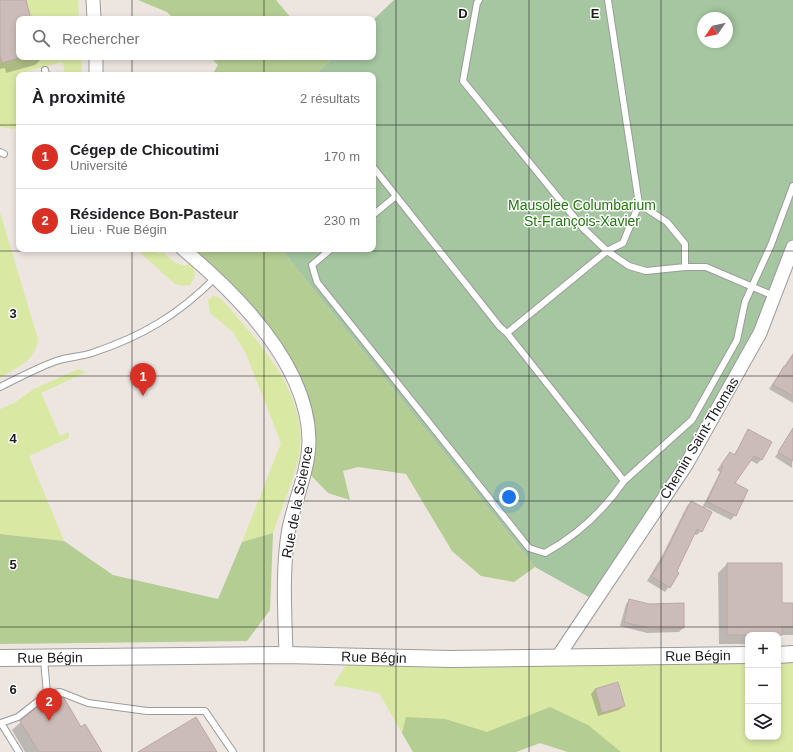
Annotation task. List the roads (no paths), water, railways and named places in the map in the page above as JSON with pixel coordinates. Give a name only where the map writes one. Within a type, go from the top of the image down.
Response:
[{"type":"street","points":[[93,0],[94,16]]},
{"type":"street","points":[[96,60],[96,72]]},
{"type":"street","name":"Chemin Saint-Thomas","points":[[557,658],[686,465],[760,333],[793,248]]},
{"type":"street","name":"Rue de la Science","points":[[187,252],[216,276],[249,310],[274,344],[293,378],[306,413],[309,441],[305,468],[288,534],[284,577],[286,655]]},
{"type":"street","points":[[781,655],[793,654]]},
{"type":"street","name":"Rue Bégin","points":[[0,658],[286,655],[450,659],[745,655]]},
{"type":"lane","points":[[479,0],[477,3],[462,81],[583,228],[607,251],[629,266],[646,271],[686,267],[706,267],[774,296]]},
{"type":"lane","points":[[507,333],[607,251],[623,243],[639,204],[608,0]]},
{"type":"lane","points":[[376,171],[624,481]]},
{"type":"lane","points":[[327,252],[312,265],[317,282],[529,548],[544,553],[564,542],[611,499],[624,481],[692,420],[737,340],[745,302],[771,245],[793,186]]},
{"type":"lane","points":[[376,213],[396,196]]},
{"type":"lane","points":[[639,204],[667,222],[685,244],[686,267]]},
{"type":"lane","points":[[0,387],[57,360],[91,354],[135,336],[161,322],[198,295],[216,276]]},
{"type":"lane","points":[[44,658],[47,694]]},
{"type":"lane","points":[[19,752],[1,723],[18,717],[47,694],[60,692],[88,703],[146,711],[205,711],[233,752]]},
{"type":"place","name":"Cégep de Chicoutimi","points":[[143,396]]},
{"type":"place","name":"Résidence Bon-Pasteur","points":[[49,721]]},
{"type":"park label","name":"Mausolee Columbarium St-François-Xavier","points":[[582,214]]}]
